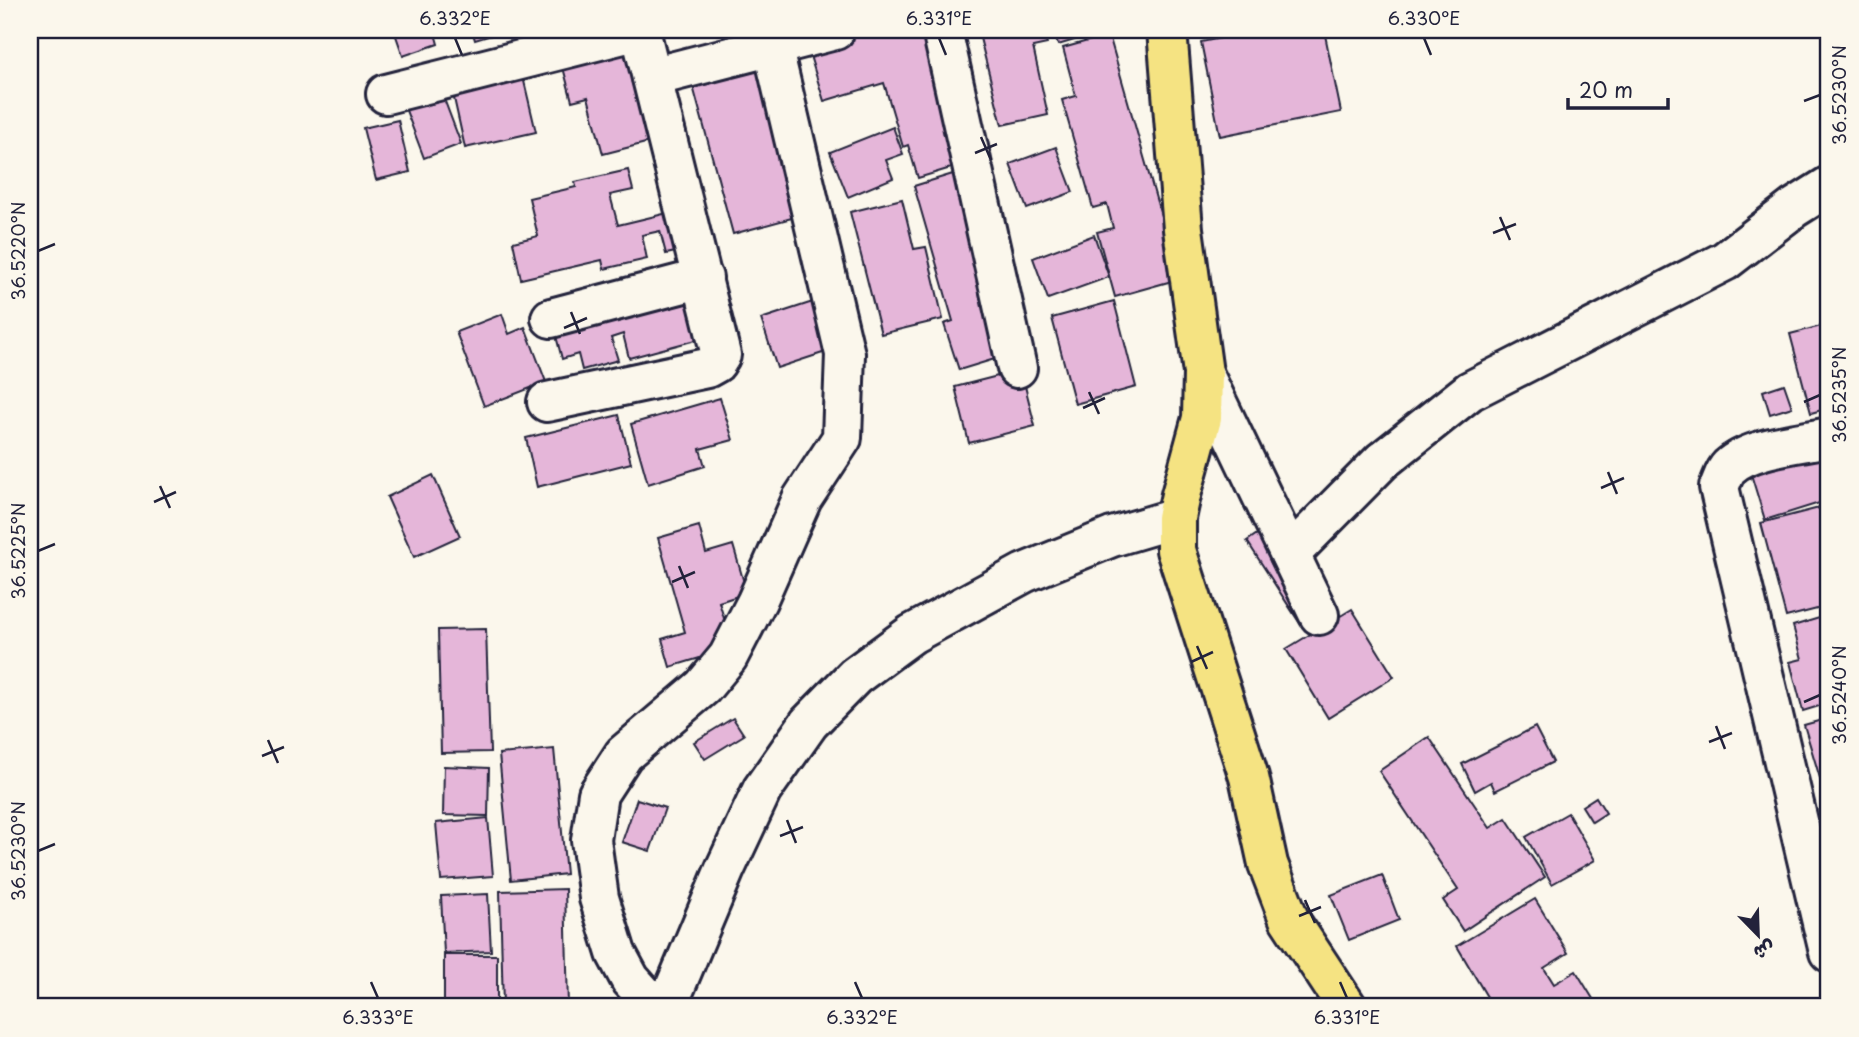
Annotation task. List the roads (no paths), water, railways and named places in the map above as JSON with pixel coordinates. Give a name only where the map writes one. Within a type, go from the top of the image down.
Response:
[{"type":"main road","points":[[1167,30],[1184,229],[1203,373],[1202,418],[1176,518],[1176,550],[1249,776],[1268,864],[1289,919],[1347,1007]]},
{"type":"street","points":[[386,94],[640,30],[721,355],[716,363],[707,368],[547,402]]},
{"type":"street","points":[[652,76],[835,30]]},
{"type":"street","points":[[942,30],[1017,368]]},
{"type":"street","points":[[772,45],[845,354],[842,438],[802,499],[757,601],[728,657],[703,687],[624,754],[598,794],[591,840],[599,898],[616,953],[631,979],[646,997],[672,1005],[762,790],[809,723],[855,676],[912,634],[1024,573],[1112,537],[1176,518]]},
{"type":"street","points":[[1290,554],[1382,461],[1470,391],[1725,261],[1794,208],[1829,186]]},
{"type":"street","points":[[551,318],[703,278]]},
{"type":"street","points":[[1203,373],[1319,615]]},
{"type":"street","points":[[1829,437],[1770,449],[1743,458],[1728,468],[1719,487],[1829,952]]}]
